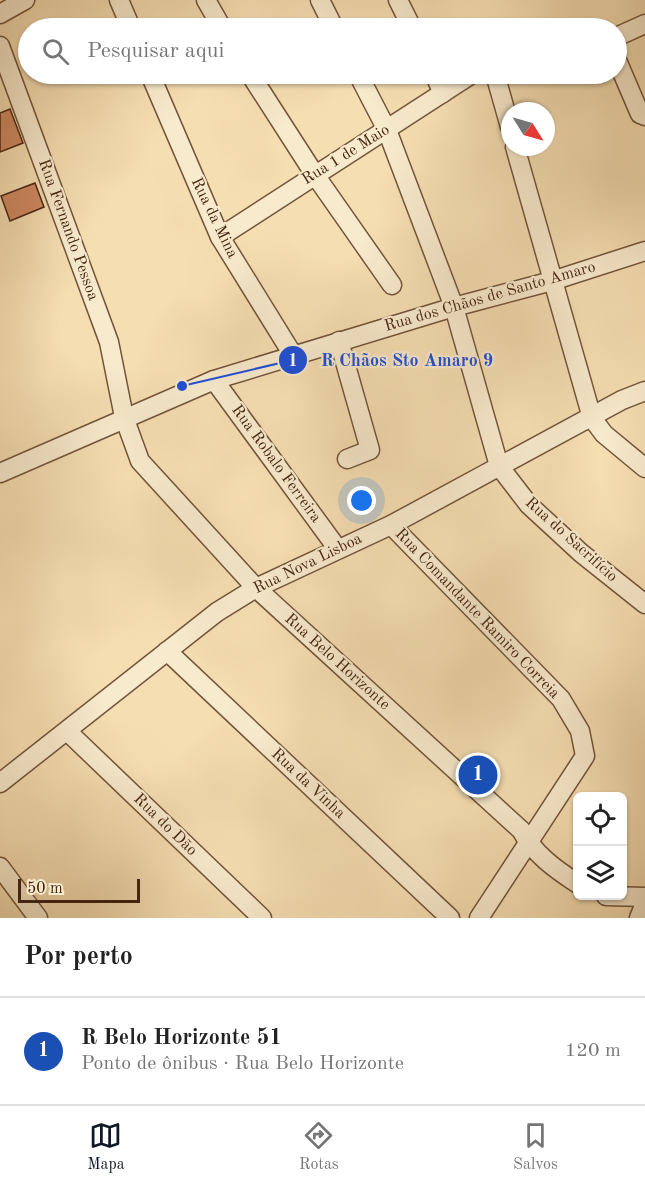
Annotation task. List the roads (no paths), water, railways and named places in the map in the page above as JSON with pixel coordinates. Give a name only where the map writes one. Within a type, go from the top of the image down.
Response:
[{"type":"street","points":[[0,14],[25,0]]},
{"type":"street","points":[[119,0],[127,18]]},
{"type":"street","points":[[206,0],[216,18]]},
{"type":"street","points":[[320,0],[329,18]]},
{"type":"street","points":[[406,3],[410,18]]},
{"type":"street","points":[[627,32],[645,24]]},
{"type":"street","name":"Rua Fernando Pessoa","points":[[0,46],[109,342],[124,417]]},
{"type":"street","name":"Rua da Mina","points":[[154,84],[220,237],[293,355]]},
{"type":"street","points":[[256,84],[315,175],[392,285]]},
{"type":"street","name":"Rua do Sacrifício","points":[[363,84],[387,130],[454,307],[499,466],[529,505],[581,553],[645,604]]},
{"type":"street","points":[[439,84],[443,93]]},
{"type":"street","name":"Rua 1 de Maio","points":[[220,237],[457,84]]},
{"type":"street","points":[[498,84],[503,102]]},
{"type":"street","points":[[627,84],[640,114],[645,116]]},
{"type":"street","points":[[517,156],[592,418],[604,434],[645,468]]},
{"type":"street","name":"Rua dos Chãos de Santo Amaro","points":[[0,473],[124,417],[214,380],[454,307],[552,281],[645,251]]},
{"type":"street","points":[[339,341],[370,450],[347,459]]},
{"type":"street","name":"Rua Robalo Ferreira","points":[[214,380],[337,548]]},
{"type":"street","name":"Rua Nova Lisboa","points":[[0,783],[217,612],[256,588],[337,548],[391,525],[622,400],[645,391]]},
{"type":"street","name":"Rua Belo Horizonte","points":[[124,417],[140,461],[256,588],[521,830],[528,843],[544,861],[573,881]]},
{"type":"street","name":"Rua Comandante Ramiro Correia","points":[[391,525],[561,699],[580,731],[585,756],[479,918]]},
{"type":"street","name":"Rua da Vinha","points":[[167,651],[450,918]]},
{"type":"street","name":"Rua do Dão","points":[[67,731],[262,918]]},
{"type":"street","points":[[0,867],[38,918]]},
{"type":"street","points":[[627,897],[645,897]]},
{"type":"street","points":[[639,918],[645,903]]},
{"type":"place","name":"R Chãos Sto Amaro 9","points":[[182,386]]},
{"type":"place","name":"R Belo Horizonte 51","points":[[478,775]]}]
